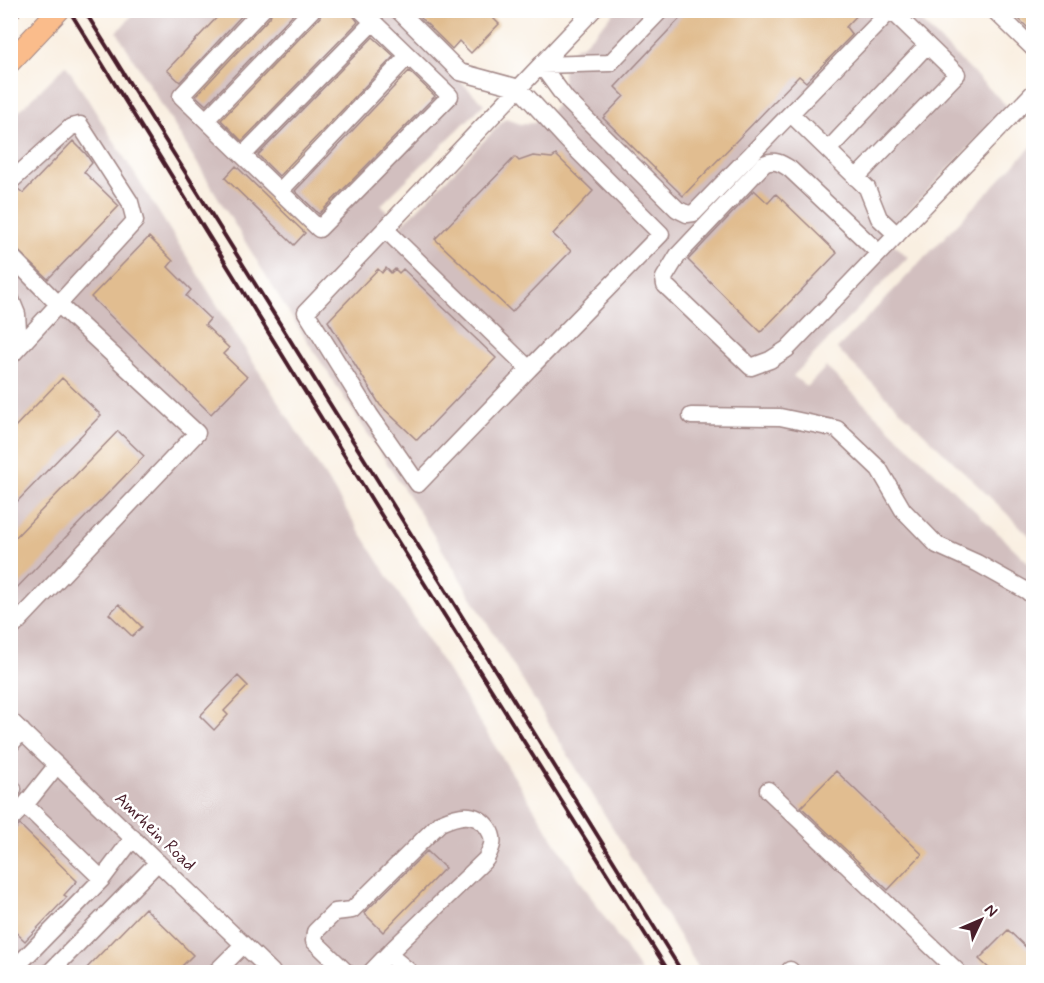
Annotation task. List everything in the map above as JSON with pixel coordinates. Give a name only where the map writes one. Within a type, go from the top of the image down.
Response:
[{"type":"main road","points":[[10,62],[59,10]]},
{"type":"street","points":[[243,155],[367,16],[450,96],[319,229],[181,96],[262,10]]},
{"type":"street","points":[[206,120],[312,10]]},
{"type":"street","points":[[398,10],[460,72],[519,88],[567,140],[661,234],[418,484],[370,415],[306,312],[519,88],[541,65],[593,10]]},
{"type":"street","points":[[541,65],[610,63],[661,10]]},
{"type":"street","points":[[994,10],[1034,50]]},
{"type":"street","points":[[541,65],[566,99],[677,209],[687,214],[694,213],[891,11],[957,74],[856,178]]},
{"type":"street","points":[[828,150],[927,45]]},
{"type":"street","points":[[280,191],[408,56]]},
{"type":"street","points":[[879,254],[790,169],[781,163],[771,161],[764,164],[678,255],[664,278],[665,285],[751,367],[770,360],[787,349],[879,254],[1034,92]]},
{"type":"street","points":[[791,114],[867,188],[879,218],[897,235]]},
{"type":"street","points":[[10,182],[71,127],[80,125],[130,202],[135,221],[15,351]]},
{"type":"street","points":[[385,229],[529,369]]},
{"type":"street","points":[[10,255],[58,304],[197,433],[10,630]]},
{"type":"street","points":[[10,297],[17,314],[15,351]]},
{"type":"street","points":[[691,416],[780,417],[837,429],[879,469],[903,510],[937,545],[976,563],[1034,597]]},
{"type":"street","points":[[10,745],[16,726]]},
{"type":"street","name":"Amrhein Road","points":[[16,726],[272,972]]},
{"type":"street","points":[[10,820],[57,765]]},
{"type":"street","points":[[768,790],[958,972]]},
{"type":"street","points":[[25,805],[102,879]]},
{"type":"street","points":[[346,972],[314,941],[315,932],[335,912],[352,910],[440,823],[467,815],[482,819],[492,834],[493,844],[486,859],[372,972]]},
{"type":"street","points":[[11,972],[102,879],[133,838]]},
{"type":"street","points":[[50,972],[158,862]]},
{"type":"street","points":[[216,972],[243,945]]},
{"type":"street","points":[[388,954],[410,972]]},
{"type":"path","points":[[10,24],[24,10]]},
{"type":"shaded area","points":[[136,11],[387,11],[484,104],[381,205],[401,226],[506,118],[520,124],[534,123],[559,103],[567,58],[616,11],[910,11],[1008,107],[884,236],[908,257],[793,376],[807,387],[826,367],[1033,567],[1033,972],[701,972],[421,515],[285,307],[117,32]]},
{"type":"shaded area","points":[[66,65],[564,856],[641,972],[11,972],[11,119]]},
{"type":"shaded area","points":[[1033,145],[1033,539],[837,349]]},
{"type":"building","points":[[224,10],[247,10],[180,82],[167,70]]},
{"type":"building","points":[[272,10],[297,10],[206,105],[196,96],[270,17]]},
{"type":"building","points":[[322,10],[349,10],[358,22],[242,141],[221,120],[320,17]]},
{"type":"building","points":[[413,10],[485,10],[499,24],[471,53],[459,41],[452,49]]},
{"type":"building","points":[[688,10],[862,10],[846,27],[852,35],[806,82],[799,76],[683,196],[603,118],[624,96],[615,87]]},
{"type":"building","points":[[1010,10],[1034,10],[1034,34]]},
{"type":"building","points":[[373,37],[394,56],[279,176],[258,155]]},
{"type":"building","points":[[409,71],[435,96],[319,214],[295,191]]},
{"type":"building","points":[[73,141],[92,163],[84,172],[119,206],[48,279],[10,243],[10,197],[18,189],[23,193]]},
{"type":"building","points":[[556,155],[593,191],[553,234],[571,251],[512,312],[435,239],[515,157],[519,161],[533,156],[552,158]]},
{"type":"building","points":[[236,166],[305,233],[294,245],[225,178]]},
{"type":"building","points":[[754,190],[768,203],[776,194],[837,253],[761,332],[688,260]]},
{"type":"building","points":[[149,237],[173,261],[168,267],[191,290],[186,296],[210,319],[205,325],[229,348],[223,354],[247,377],[211,414],[91,297]]},
{"type":"building","points":[[386,268],[391,273],[395,269],[399,273],[403,269],[496,358],[417,440],[380,405],[328,321],[378,269],[382,273]]},
{"type":"building","points":[[62,378],[101,415],[10,509],[10,432]]},
{"type":"building","points":[[118,431],[144,456],[10,595],[10,543]]},
{"type":"building","points":[[119,604],[142,627],[132,636],[109,614]]},
{"type":"building","points":[[238,676],[248,686],[224,711],[228,715],[214,730],[200,716]]},
{"type":"building","points":[[836,771],[922,854],[888,890],[801,807]]},
{"type":"building","points":[[20,825],[77,881],[64,895],[67,897],[25,941],[10,927],[10,834]]},
{"type":"building","points":[[427,851],[445,868],[383,932],[364,913]]},
{"type":"building","points":[[145,908],[193,955],[176,972],[83,972]]},
{"type":"building","points":[[1008,930],[1034,955],[1034,972],[993,972],[979,959]]},
{"type":"railway","points":[[69,10],[380,513],[669,972]]},
{"type":"railway","points":[[84,10],[682,972]]}]
